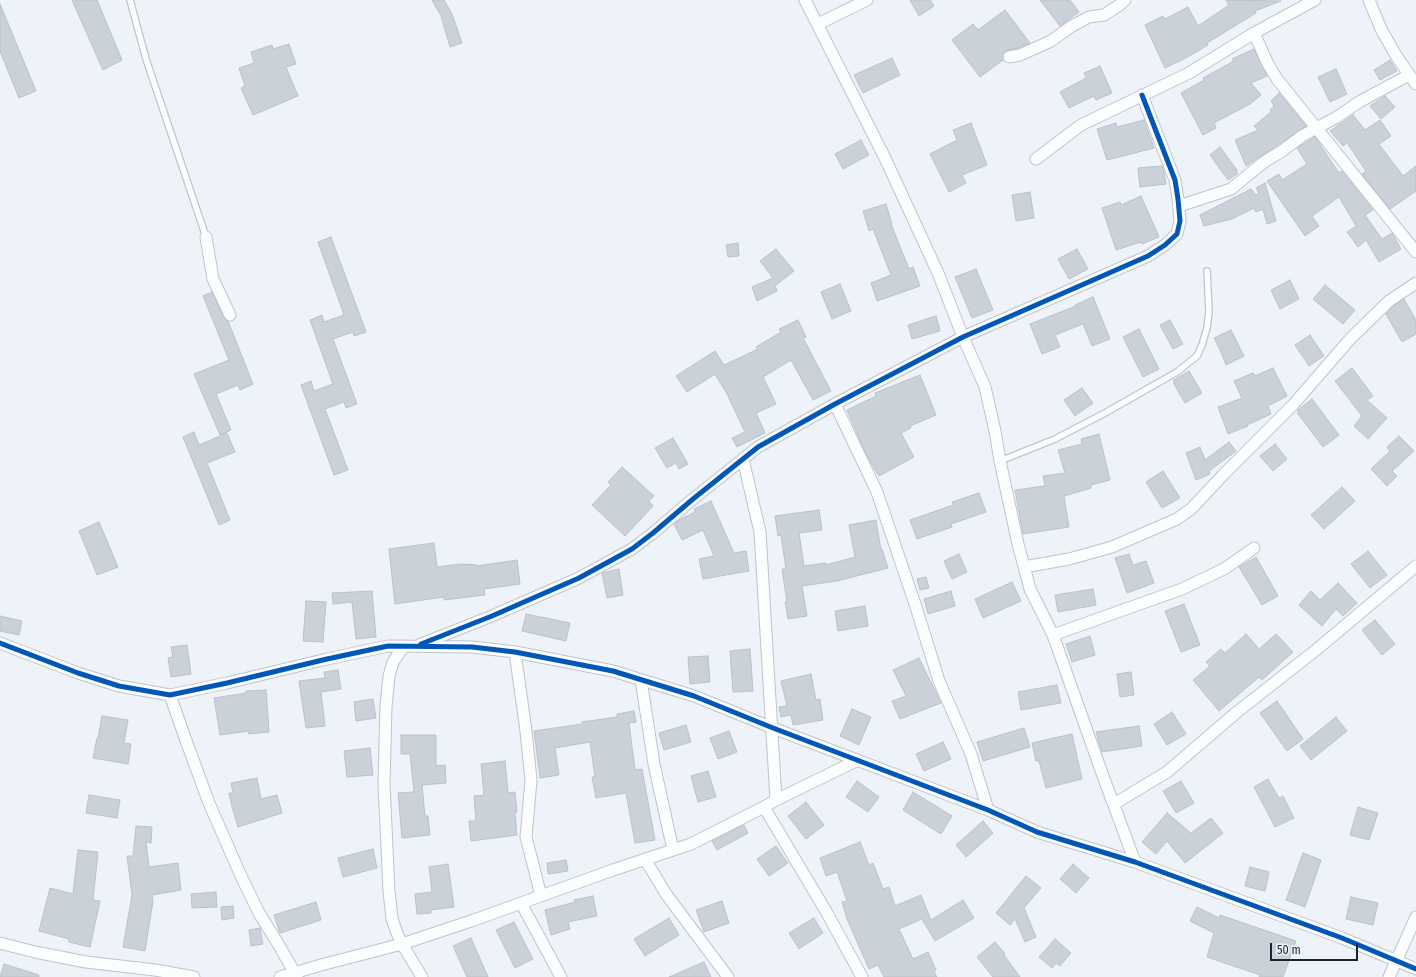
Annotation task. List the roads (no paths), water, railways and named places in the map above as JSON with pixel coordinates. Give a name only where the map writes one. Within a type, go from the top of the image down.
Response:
[{"type":"street","points":[[805,0],[885,158],[938,273],[963,337],[985,387],[1000,462],[1030,588],[1053,635],[1135,862]]},
{"type":"street","points":[[818,24],[867,0]]},
{"type":"street","points":[[1009,57],[1020,55],[1051,41],[1072,26],[1090,16],[1104,15],[1124,0]]},
{"type":"street","points":[[1036,159],[1081,125],[1188,73],[1254,33],[1315,0]]},
{"type":"street","points":[[1179,206],[1231,189],[1264,162],[1302,136],[1317,129],[1359,102],[1413,80],[1397,57],[1381,29],[1369,0]]},
{"type":"street","points":[[1254,33],[1268,64],[1277,79],[1416,252]]},
{"type":"street","points":[[422,977],[402,944],[392,918],[389,891],[384,784],[388,676],[393,662],[409,646],[492,616],[580,578],[632,549],[758,447],[835,404],[963,337],[1148,256],[1165,245],[1177,234],[1180,222],[1176,180],[1142,95]]},
{"type":"street","points":[[206,237],[213,279],[230,315]]},
{"type":"street","points":[[1024,567],[1068,559],[1112,547],[1177,519],[1191,509],[1292,406],[1351,338],[1389,301],[1416,283]]},
{"type":"street","points":[[835,404],[877,492],[916,607],[939,682],[971,754],[988,810]]},
{"type":"street","points":[[743,459],[760,532],[765,627],[773,728],[776,800]]},
{"type":"street","points":[[1053,635],[1182,589],[1224,569],[1254,548]]},
{"type":"street","points":[[1114,804],[1167,772],[1237,712],[1316,650],[1416,566]]},
{"type":"street","points":[[0,643],[78,673],[112,684],[170,695],[388,646],[472,647],[515,652],[613,671],[694,696],[773,728],[988,810],[1037,832],[1135,862],[1342,938],[1416,968]]},
{"type":"street","points":[[515,652],[531,780],[526,837],[541,896]]},
{"type":"street","points":[[641,680],[654,764],[672,850]]},
{"type":"street","points":[[170,695],[210,803],[241,876],[259,913],[296,975]]},
{"type":"street","points":[[280,977],[296,975],[321,965],[402,944],[691,844],[858,760]]},
{"type":"street","points":[[764,807],[827,912],[862,977]]},
{"type":"street","points":[[645,859],[666,894],[728,977]]},
{"type":"street","points":[[521,903],[561,977]]},
{"type":"street","points":[[1388,977],[1416,917]]},
{"type":"street","points":[[0,942],[35,952],[86,962],[155,970],[194,977]]},
{"type":"lane","points":[[130,0],[146,59],[206,237]]},
{"type":"lane","points":[[1000,462],[1055,439],[1105,413],[1177,372],[1197,356],[1207,328],[1209,311],[1207,271]]}]
